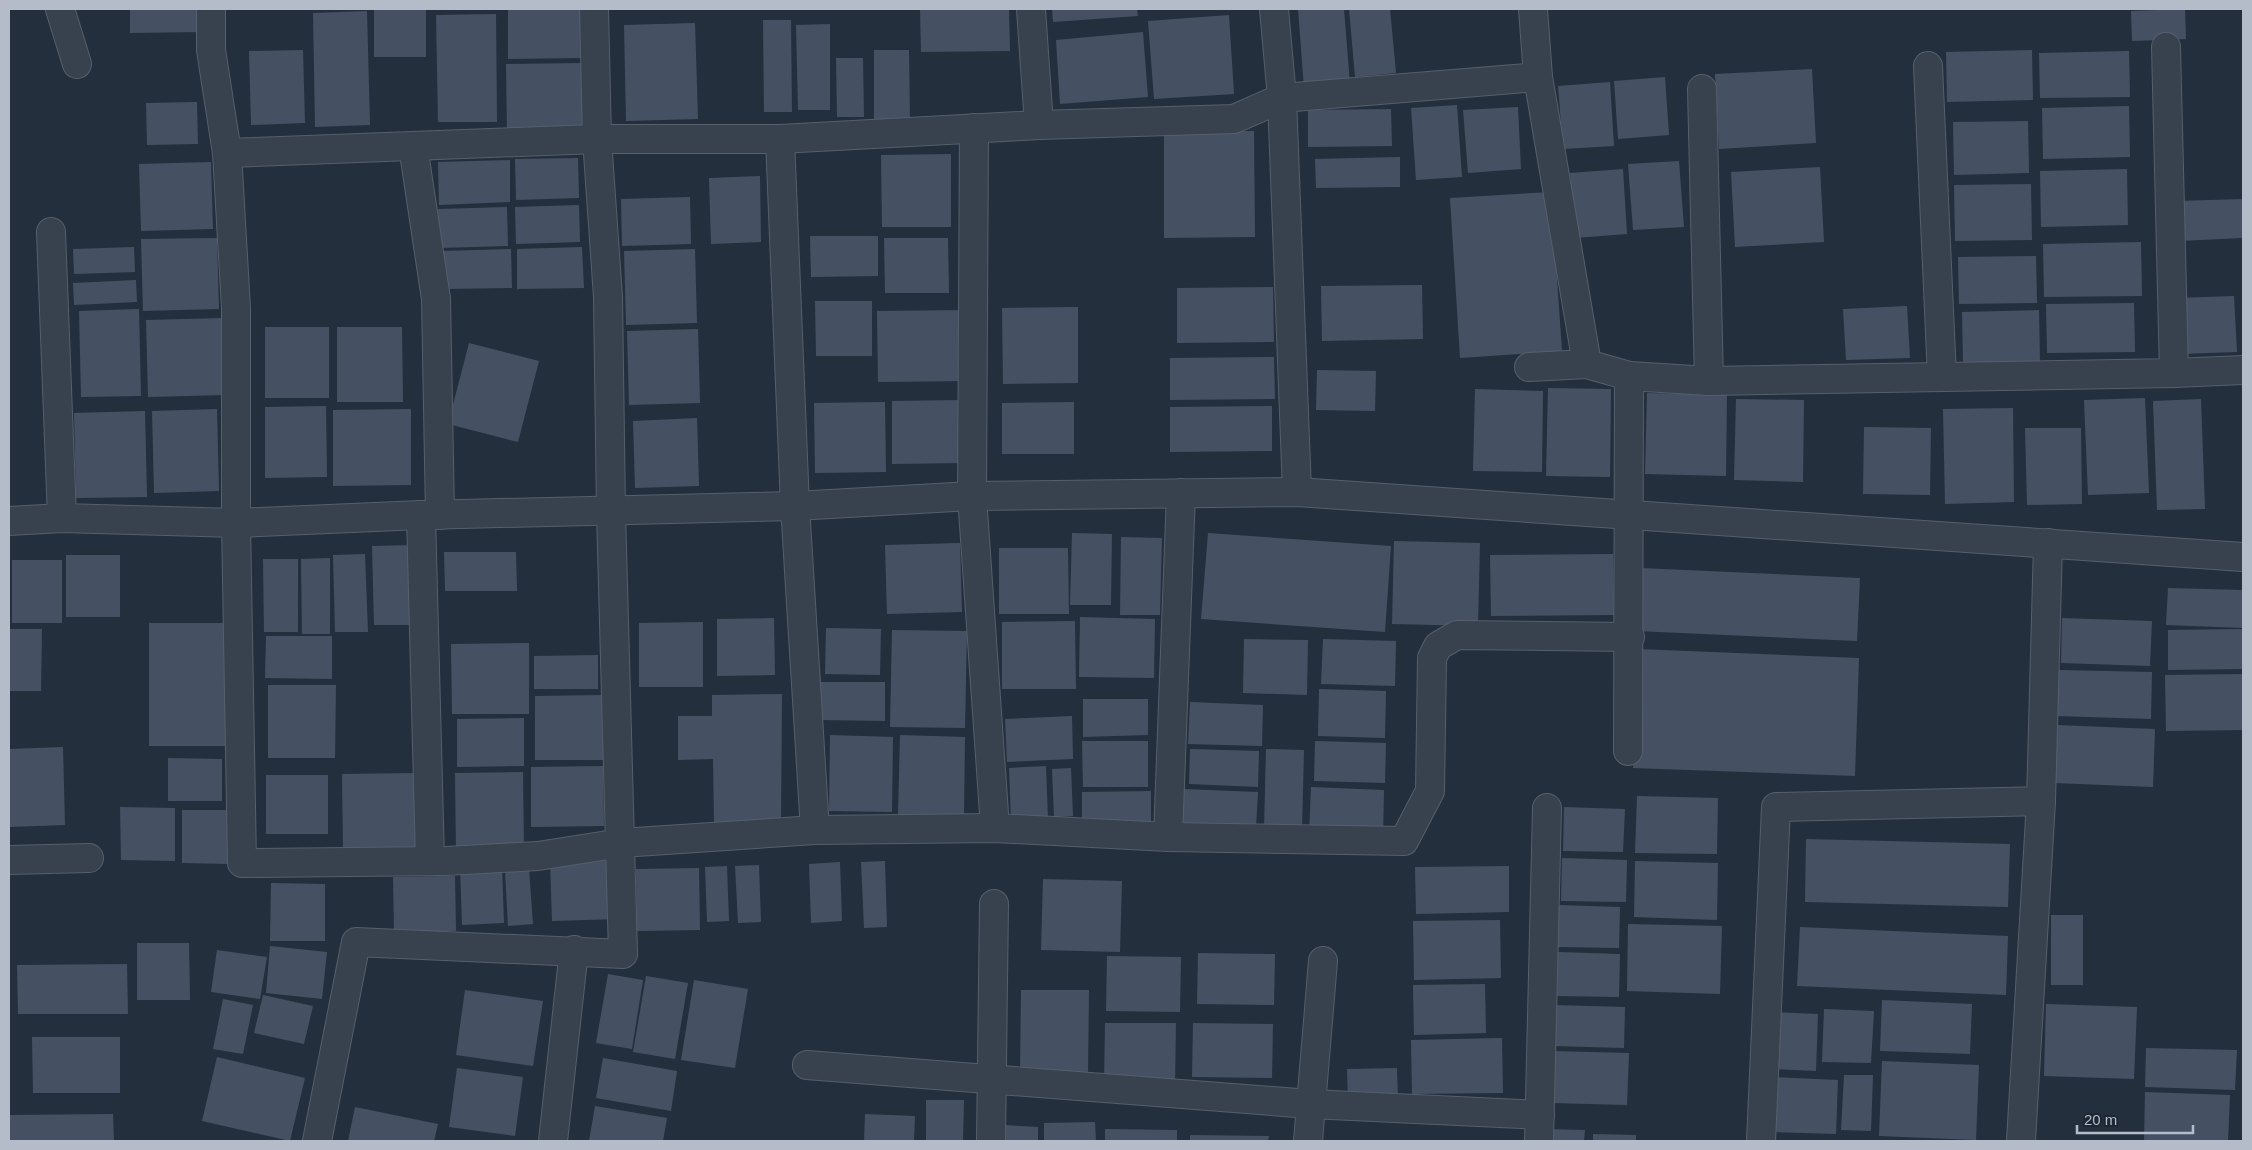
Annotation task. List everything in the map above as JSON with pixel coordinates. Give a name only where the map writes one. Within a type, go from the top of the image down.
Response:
[{"type":"street","points":[[60,9],[77,64]]},
{"type":"street","points":[[211,9],[211,50],[227,153],[236,308],[236,523],[242,863],[430,861],[538,856],[621,843],[815,830],[995,828],[1168,837],[1404,841],[1430,792],[1432,658],[1438,646],[1457,635],[1630,637]]},
{"type":"street","points":[[317,1141],[356,942],[574,950],[623,954],[611,512],[608,297],[597,139],[594,9]]},
{"type":"street","points":[[1031,9],[1039,124]]},
{"type":"street","points":[[1274,9],[1282,98],[1297,492]]},
{"type":"street","points":[[1533,9],[1538,77],[1587,364]]},
{"type":"street","points":[[2166,46],[2174,373]]},
{"type":"street","points":[[1928,66],[1942,377]]},
{"type":"street","points":[[227,153],[597,139],[780,139],[1039,124],[1234,119],[1282,98],[1538,77]]},
{"type":"street","points":[[1702,89],[1709,381]]},
{"type":"street","points":[[974,128],[972,496],[995,828]]},
{"type":"street","points":[[780,139],[795,506],[815,830]]},
{"type":"street","points":[[413,146],[436,299],[430,515],[430,861]]},
{"type":"street","points":[[51,232],[62,518]]},
{"type":"street","points":[[1530,367],[1587,364],[1629,376],[1709,381],[2174,373],[2243,370]]},
{"type":"street","points":[[1628,752],[1630,637],[1629,376]]},
{"type":"street","points":[[9,521],[62,518],[236,523],[430,515],[795,506],[972,496],[1297,492],[2243,557]]},
{"type":"street","points":[[1168,837],[1181,493]]},
{"type":"street","points":[[2021,1141],[2041,801],[2048,544]]},
{"type":"street","points":[[1761,1141],[1776,807],[2041,801]]},
{"type":"street","points":[[807,1064],[1310,1104],[1539,1128],[1547,808]]},
{"type":"street","points":[[9,860],[89,858]]},
{"type":"street","points":[[990,1141],[994,904]]},
{"type":"street","points":[[553,1141],[574,950]]},
{"type":"street","points":[[1308,1141],[1323,961]]},
{"type":"building","points":[[130,9],[202,9],[203,32],[130,33]]},
{"type":"building","points":[[374,9],[426,9],[426,57],[374,57]]},
{"type":"building","points":[[508,9],[582,9],[582,58],[508,59]]},
{"type":"building","points":[[920,9],[1009,9],[1010,51],[921,52]]},
{"type":"building","points":[[1052,9],[1137,9],[1138,16],[1053,22]]},
{"type":"building","points":[[1298,9],[1344,9],[1350,84],[1304,88]]},
{"type":"building","points":[[1349,9],[1390,9],[1396,73],[1355,77]]},
{"type":"building","points":[[2185,9],[2186,39],[2132,41],[2131,11]]},
{"type":"building","points":[[367,11],[370,125],[315,127],[313,13]]},
{"type":"building","points":[[496,14],[497,122],[438,122],[436,15]]},
{"type":"building","points":[[1229,15],[1234,94],[1154,99],[1148,21]]},
{"type":"building","points":[[763,20],[791,20],[792,112],[764,112]]},
{"type":"building","points":[[695,23],[698,119],[626,121],[624,25]]},
{"type":"building","points":[[830,24],[830,110],[798,110],[796,25]]},
{"type":"building","points":[[1143,32],[1148,97],[1060,104],[1056,40]]},
{"type":"building","points":[[303,50],[305,123],[251,125],[249,51]]},
{"type":"building","points":[[874,50],[909,50],[910,121],[874,122]]},
{"type":"building","points":[[2032,50],[2033,100],[1947,102],[1946,52]]},
{"type":"building","points":[[2129,51],[2130,97],[2040,98],[2039,53]]},
{"type":"building","points":[[836,58],[863,58],[864,117],[837,117]]},
{"type":"building","points":[[582,63],[582,133],[507,134],[506,64]]},
{"type":"building","points":[[1812,69],[1816,143],[1719,149],[1715,74]]},
{"type":"building","points":[[1665,77],[1669,135],[1618,139],[1614,81]]},
{"type":"building","points":[[1610,82],[1614,146],[1563,149],[1558,86]]},
{"type":"building","points":[[197,102],[198,144],[147,145],[146,103]]},
{"type":"building","points":[[1457,105],[1462,177],[1416,180],[1411,108]]},
{"type":"building","points":[[2129,106],[2130,157],[2043,159],[2042,108]]},
{"type":"building","points":[[1518,107],[1521,169],[1468,173],[1463,110]]},
{"type":"building","points":[[1391,109],[1392,146],[1308,147],[1308,110]]},
{"type":"building","points":[[2028,121],[2029,173],[1954,175],[1953,122]]},
{"type":"building","points":[[1164,131],[1254,131],[1255,237],[1164,238]]},
{"type":"building","points":[[951,154],[951,227],[882,227],[881,155]]},
{"type":"building","points":[[1400,157],[1400,187],[1316,188],[1315,159]]},
{"type":"building","points":[[578,158],[579,198],[516,200],[515,159]]},
{"type":"building","points":[[510,160],[510,202],[439,205],[438,162]]},
{"type":"building","points":[[1679,161],[1684,227],[1633,230],[1628,164]]},
{"type":"building","points":[[211,162],[213,229],[141,231],[139,164]]},
{"type":"building","points":[[1820,167],[1824,242],[1735,247],[1731,172]]},
{"type":"building","points":[[1623,169],[1627,234],[1575,238],[1570,173]]},
{"type":"building","points":[[2127,169],[2128,225],[2041,227],[2040,171]]},
{"type":"building","points":[[760,176],[761,242],[711,244],[709,178]]},
{"type":"building","points":[[2031,184],[2032,240],[1955,241],[1954,185]]},
{"type":"building","points":[[1551,192],[1562,351],[1460,358],[1450,198]]},
{"type":"building","points":[[690,197],[691,244],[622,246],[621,199]]},
{"type":"building","points":[[2243,199],[2243,238],[2179,241],[2177,201]]},
{"type":"building","points":[[579,205],[580,242],[516,244],[515,207]]},
{"type":"building","points":[[507,207],[508,246],[439,248],[438,209]]},
{"type":"building","points":[[810,236],[878,236],[878,276],[811,277]]},
{"type":"building","points":[[217,238],[219,309],[143,311],[141,239]]},
{"type":"building","points":[[884,238],[948,238],[949,293],[885,293]]},
{"type":"building","points":[[2141,242],[2142,296],[2044,297],[2043,244]]},
{"type":"building","points":[[134,247],[135,272],[74,274],[73,249]]},
{"type":"building","points":[[582,247],[584,288],[517,289],[517,249]]},
{"type":"building","points":[[511,249],[512,288],[442,289],[441,251]]},
{"type":"building","points":[[695,249],[697,323],[626,325],[624,251]]},
{"type":"building","points":[[2036,256],[2037,303],[1959,304],[1958,257]]},
{"type":"building","points":[[136,280],[137,302],[74,305],[73,283]]},
{"type":"building","points":[[1422,285],[1423,339],[1322,341],[1321,286]]},
{"type":"building","points":[[1273,287],[1274,342],[1177,343],[1177,288]]},
{"type":"building","points":[[2234,296],[2237,352],[2180,354],[2177,298]]},
{"type":"building","points":[[815,301],[872,301],[872,356],[816,356]]},
{"type":"building","points":[[2134,303],[2135,352],[2047,353],[2046,304]]},
{"type":"building","points":[[1907,306],[1910,358],[1846,360],[1843,309]]},
{"type":"building","points":[[1078,307],[1078,383],[1003,384],[1002,308]]},
{"type":"building","points":[[139,309],[141,396],[81,397],[79,311]]},
{"type":"building","points":[[971,310],[971,381],[878,382],[877,311]]},
{"type":"building","points":[[2039,310],[2040,362],[1963,363],[1962,312]]},
{"type":"building","points":[[224,318],[226,395],[148,397],[146,320]]},
{"type":"building","points":[[265,327],[329,327],[329,398],[265,398]]},
{"type":"building","points":[[337,327],[402,327],[403,402],[337,402]]},
{"type":"building","points":[[698,329],[700,403],[629,405],[627,331]]},
{"type":"building","points":[[469,343],[539,361],[518,442],[448,424]]},
{"type":"building","points":[[1274,357],[1275,399],[1170,400],[1170,358]]},
{"type":"building","points":[[1317,370],[1376,371],[1375,411],[1316,410]]},
{"type":"building","points":[[1548,388],[1611,389],[1610,477],[1546,476]]},
{"type":"building","points":[[1475,389],[1543,391],[1542,472],[1473,471]]},
{"type":"building","points":[[1647,393],[1727,395],[1726,476],[1645,474]]},
{"type":"building","points":[[2145,398],[2149,493],[2088,495],[2084,400]]},
{"type":"building","points":[[1736,399],[1804,400],[1803,482],[1734,480]]},
{"type":"building","points":[[2201,399],[2205,509],[2157,510],[2153,401]]},
{"type":"building","points":[[962,400],[962,463],[892,464],[892,401]]},
{"type":"building","points":[[885,402],[886,472],[815,473],[814,403]]},
{"type":"building","points":[[1074,402],[1074,454],[1002,454],[1002,403]]},
{"type":"building","points":[[326,406],[327,477],[265,478],[265,407]]},
{"type":"building","points":[[1272,406],[1272,451],[1170,452],[1170,407]]},
{"type":"building","points":[[2013,408],[2014,502],[1945,504],[1943,409]]},
{"type":"building","points":[[217,409],[219,491],[154,493],[152,411]]},
{"type":"building","points":[[411,409],[411,485],[333,486],[333,410]]},
{"type":"building","points":[[145,411],[147,497],[76,498],[74,413]]},
{"type":"building","points":[[697,418],[699,486],[635,488],[633,421]]},
{"type":"building","points":[[1864,427],[1931,428],[1930,495],[1863,494]]},
{"type":"building","points":[[2025,428],[2081,428],[2082,504],[2027,505]]},
{"type":"building","points":[[1072,533],[1112,534],[1111,605],[1070,605]]},
{"type":"building","points":[[1208,533],[1391,546],[1385,632],[1201,619]]},
{"type":"building","points":[[1121,537],[1162,538],[1160,615],[1120,615]]},
{"type":"building","points":[[1394,541],[1480,543],[1478,626],[1392,624]]},
{"type":"building","points":[[960,543],[962,612],[887,614],[885,545]]},
{"type":"building","points":[[413,545],[414,625],[374,625],[372,546]]},
{"type":"building","points":[[999,548],[1068,548],[1069,614],[999,614]]},
{"type":"building","points":[[444,552],[516,552],[517,591],[445,591]]},
{"type":"building","points":[[365,554],[368,632],[335,632],[333,555]]},
{"type":"building","points":[[1613,554],[1614,615],[1491,616],[1490,555]]},
{"type":"building","points":[[66,555],[120,555],[120,617],[66,617]]},
{"type":"building","points":[[330,558],[330,634],[302,634],[301,559]]},
{"type":"building","points":[[263,559],[298,559],[298,632],[264,632]]},
{"type":"building","points":[[12,560],[62,560],[62,623],[12,623]]},
{"type":"building","points":[[1641,568],[1860,578],[1857,641],[1637,631]]},
{"type":"building","points":[[2168,588],[2243,590],[2243,628],[2166,625]]},
{"type":"building","points":[[1080,617],[1155,619],[1154,678],[1079,677]]},
{"type":"building","points":[[774,618],[775,675],[717,676],[717,619]]},
{"type":"building","points":[[2062,618],[2152,621],[2150,666],[2061,663]]},
{"type":"building","points":[[1075,621],[1076,689],[1002,689],[1002,622]]},
{"type":"building","points":[[703,622],[703,687],[639,687],[639,623]]},
{"type":"building","points":[[149,623],[232,623],[232,746],[149,746]]},
{"type":"building","points":[[826,628],[881,629],[880,675],[825,674]]},
{"type":"building","points":[[9,629],[42,629],[41,691],[9,691]]},
{"type":"building","points":[[2243,629],[2243,669],[2168,670],[2168,630]]},
{"type":"building","points":[[892,630],[967,631],[965,728],[890,727]]},
{"type":"building","points":[[266,636],[332,636],[332,679],[265,678]]},
{"type":"building","points":[[1244,639],[1308,640],[1307,695],[1243,693]]},
{"type":"building","points":[[1323,639],[1396,641],[1395,686],[1321,684]]},
{"type":"building","points":[[529,643],[529,714],[452,714],[451,644]]},
{"type":"building","points":[[1638,649],[1859,658],[1855,776],[1633,768]]},
{"type":"building","points":[[598,655],[598,689],[534,689],[534,656]]},
{"type":"building","points":[[2059,670],[2152,672],[2151,719],[2057,716]]},
{"type":"building","points":[[2243,674],[2243,730],[2166,731],[2165,675]]},
{"type":"building","points":[[821,682],[885,682],[885,721],[821,720]]},
{"type":"building","points":[[268,685],[336,685],[335,758],[268,758]]},
{"type":"building","points":[[1319,689],[1386,691],[1385,738],[1318,736]]},
{"type":"building","points":[[782,694],[781,823],[714,824],[713,759],[678,760],[678,716],[712,716],[712,695]]},
{"type":"building","points":[[603,695],[603,760],[535,760],[535,696]]},
{"type":"building","points":[[1083,699],[1148,699],[1148,735],[1083,737]]},
{"type":"building","points":[[1190,702],[1263,705],[1262,746],[1188,744]]},
{"type":"building","points":[[1072,716],[1073,759],[1007,762],[1005,719]]},
{"type":"building","points":[[524,718],[524,766],[457,767],[457,719]]},
{"type":"building","points":[[2056,725],[2155,729],[2153,787],[2054,783]]},
{"type":"building","points":[[830,735],[893,737],[892,812],[829,811]]},
{"type":"building","points":[[900,735],[965,737],[964,814],[898,814]]},
{"type":"building","points":[[1082,741],[1148,741],[1148,787],[1083,787]]},
{"type":"building","points":[[1315,741],[1386,743],[1385,783],[1314,781]]},
{"type":"building","points":[[63,747],[65,825],[9,827],[9,749]]},
{"type":"building","points":[[1190,749],[1259,751],[1258,787],[1189,784]]},
{"type":"building","points":[[1266,749],[1304,750],[1302,832],[1264,830]]},
{"type":"building","points":[[168,758],[222,759],[222,801],[168,801]]},
{"type":"building","points":[[603,766],[604,826],[531,827],[531,767]]},
{"type":"building","points":[[1046,766],[1048,819],[1011,820],[1009,768]]},
{"type":"building","points":[[1071,768],[1073,816],[1054,817],[1052,769]]},
{"type":"building","points":[[523,772],[524,852],[456,853],[455,773]]},
{"type":"building","points":[[419,773],[420,849],[343,849],[342,774]]},
{"type":"building","points":[[266,775],[328,775],[328,834],[266,834]]},
{"type":"building","points":[[1311,787],[1384,790],[1383,837],[1309,835]]},
{"type":"building","points":[[1183,789],[1258,792],[1256,828],[1182,826]]},
{"type":"building","points":[[1151,791],[1151,831],[1082,832],[1082,792]]},
{"type":"building","points":[[1637,796],[1718,798],[1717,854],[1635,853]]},
{"type":"building","points":[[120,807],[175,808],[175,861],[121,860]]},
{"type":"building","points":[[1564,807],[1625,809],[1623,852],[1563,851]]},
{"type":"building","points":[[182,810],[229,810],[229,864],[182,863]]},
{"type":"building","points":[[1806,839],[2010,844],[2008,907],[1805,902]]},
{"type":"building","points":[[1562,858],[1627,860],[1626,902],[1561,901]]},
{"type":"building","points":[[615,860],[618,919],[552,921],[550,861]]},
{"type":"building","points":[[885,861],[887,927],[864,928],[861,862]]},
{"type":"building","points":[[1635,861],[1718,863],[1717,920],[1634,917]]},
{"type":"building","points":[[840,862],[842,921],[811,923],[809,864]]},
{"type":"building","points":[[502,865],[504,923],[462,925],[460,866]]},
{"type":"building","points":[[759,865],[761,922],[738,923],[735,866]]},
{"type":"building","points":[[727,866],[729,921],[707,922],[705,867]]},
{"type":"building","points":[[1509,866],[1509,912],[1416,914],[1415,867]]},
{"type":"building","points":[[699,868],[700,930],[637,931],[636,869]]},
{"type":"building","points":[[529,869],[533,924],[508,926],[505,871]]},
{"type":"building","points":[[455,876],[456,931],[394,931],[393,877]]},
{"type":"building","points":[[1043,879],[1122,881],[1120,952],[1041,950]]},
{"type":"building","points":[[271,883],[325,884],[325,941],[270,941]]},
{"type":"building","points":[[1559,905],[1620,907],[1619,948],[1558,947]]},
{"type":"building","points":[[2051,915],[2083,915],[2083,985],[2051,985]]},
{"type":"building","points":[[1500,920],[1501,978],[1414,980],[1413,921]]},
{"type":"building","points":[[1628,924],[1722,926],[1720,994],[1627,991]]},
{"type":"building","points":[[1800,927],[2008,936],[2006,995],[1797,986]]},
{"type":"building","points":[[137,943],[189,943],[190,1000],[137,1000]]},
{"type":"building","points":[[270,946],[327,952],[322,999],[266,993]]},
{"type":"building","points":[[217,950],[267,957],[260,999],[211,992]]},
{"type":"building","points":[[1558,952],[1620,954],[1619,997],[1557,996]]},
{"type":"building","points":[[1198,953],[1275,954],[1274,1005],[1197,1004]]},
{"type":"building","points":[[1107,956],[1181,957],[1180,1012],[1106,1011]]},
{"type":"building","points":[[127,964],[128,1014],[18,1014],[17,965]]},
{"type":"building","points":[[608,974],[643,980],[632,1049],[596,1043]]},
{"type":"building","points":[[646,976],[688,983],[675,1059],[633,1052]]},
{"type":"building","points":[[694,980],[748,989],[735,1068],[681,1060]]},
{"type":"building","points":[[1485,984],[1486,1033],[1414,1035],[1413,985]]},
{"type":"building","points":[[465,990],[543,1001],[533,1066],[456,1055]]},
{"type":"building","points":[[1021,990],[1089,990],[1088,1073],[1020,1072]]},
{"type":"building","points":[[263,995],[313,1006],[304,1044],[254,1033]]},
{"type":"building","points":[[223,999],[253,1005],[243,1054],[213,1049]]},
{"type":"building","points":[[1882,1000],[1972,1004],[1970,1054],[1880,1051]]},
{"type":"building","points":[[2046,1004],[2137,1007],[2134,1079],[2044,1076]]},
{"type":"building","points":[[1553,1005],[1625,1007],[1624,1048],[1552,1046]]},
{"type":"building","points":[[1824,1009],[1874,1011],[1871,1063],[1822,1062]]},
{"type":"building","points":[[1773,1012],[1818,1014],[1816,1071],[1771,1069]]},
{"type":"building","points":[[1105,1023],[1176,1023],[1175,1084],[1104,1083]]},
{"type":"building","points":[[1193,1023],[1273,1024],[1272,1078],[1192,1077]]},
{"type":"building","points":[[32,1037],[120,1037],[120,1093],[33,1093]]},
{"type":"building","points":[[1502,1038],[1503,1093],[1412,1094],[1411,1040]]},
{"type":"building","points":[[2146,1048],[2237,1050],[2235,1090],[2145,1087]]},
{"type":"building","points":[[1553,1051],[1629,1053],[1627,1105],[1552,1103]]},
{"type":"building","points":[[217,1057],[305,1078],[290,1141],[202,1121]]},
{"type":"building","points":[[603,1058],[677,1071],[671,1111],[596,1098]]},
{"type":"building","points":[[1882,1061],[1979,1065],[1976,1140],[1879,1136]]},
{"type":"building","points":[[457,1068],[523,1077],[515,1136],[449,1127]]},
{"type":"building","points":[[1397,1068],[1398,1100],[1348,1101],[1347,1069]]},
{"type":"building","points":[[1844,1075],[1873,1075],[1871,1131],[1841,1130]]},
{"type":"building","points":[[1775,1077],[1838,1080],[1836,1134],[1773,1132]]},
{"type":"building","points":[[2145,1092],[2230,1095],[2228,1141],[2144,1141]]},
{"type":"building","points":[[926,1100],[964,1100],[963,1141],[926,1141]]},
{"type":"building","points":[[595,1106],[667,1118],[663,1141],[589,1141]]},
{"type":"building","points":[[355,1107],[438,1124],[434,1141],[348,1141]]},
{"type":"building","points":[[113,1114],[114,1141],[9,1141],[9,1115]]},
{"type":"building","points":[[865,1114],[915,1116],[914,1141],[864,1141]]},
{"type":"building","points":[[1095,1122],[1096,1141],[1044,1141],[1044,1123]]},
{"type":"building","points":[[1005,1125],[1038,1127],[1038,1141],[1004,1141]]},
{"type":"building","points":[[1105,1129],[1177,1130],[1177,1141],[1105,1141]]},
{"type":"building","points":[[1544,1129],[1585,1130],[1584,1141],[1544,1141]]},
{"type":"building","points":[[1593,1134],[1636,1135],[1636,1141],[1593,1141]]},
{"type":"building","points":[[1190,1135],[1269,1136],[1268,1141],[1190,1141]]}]
